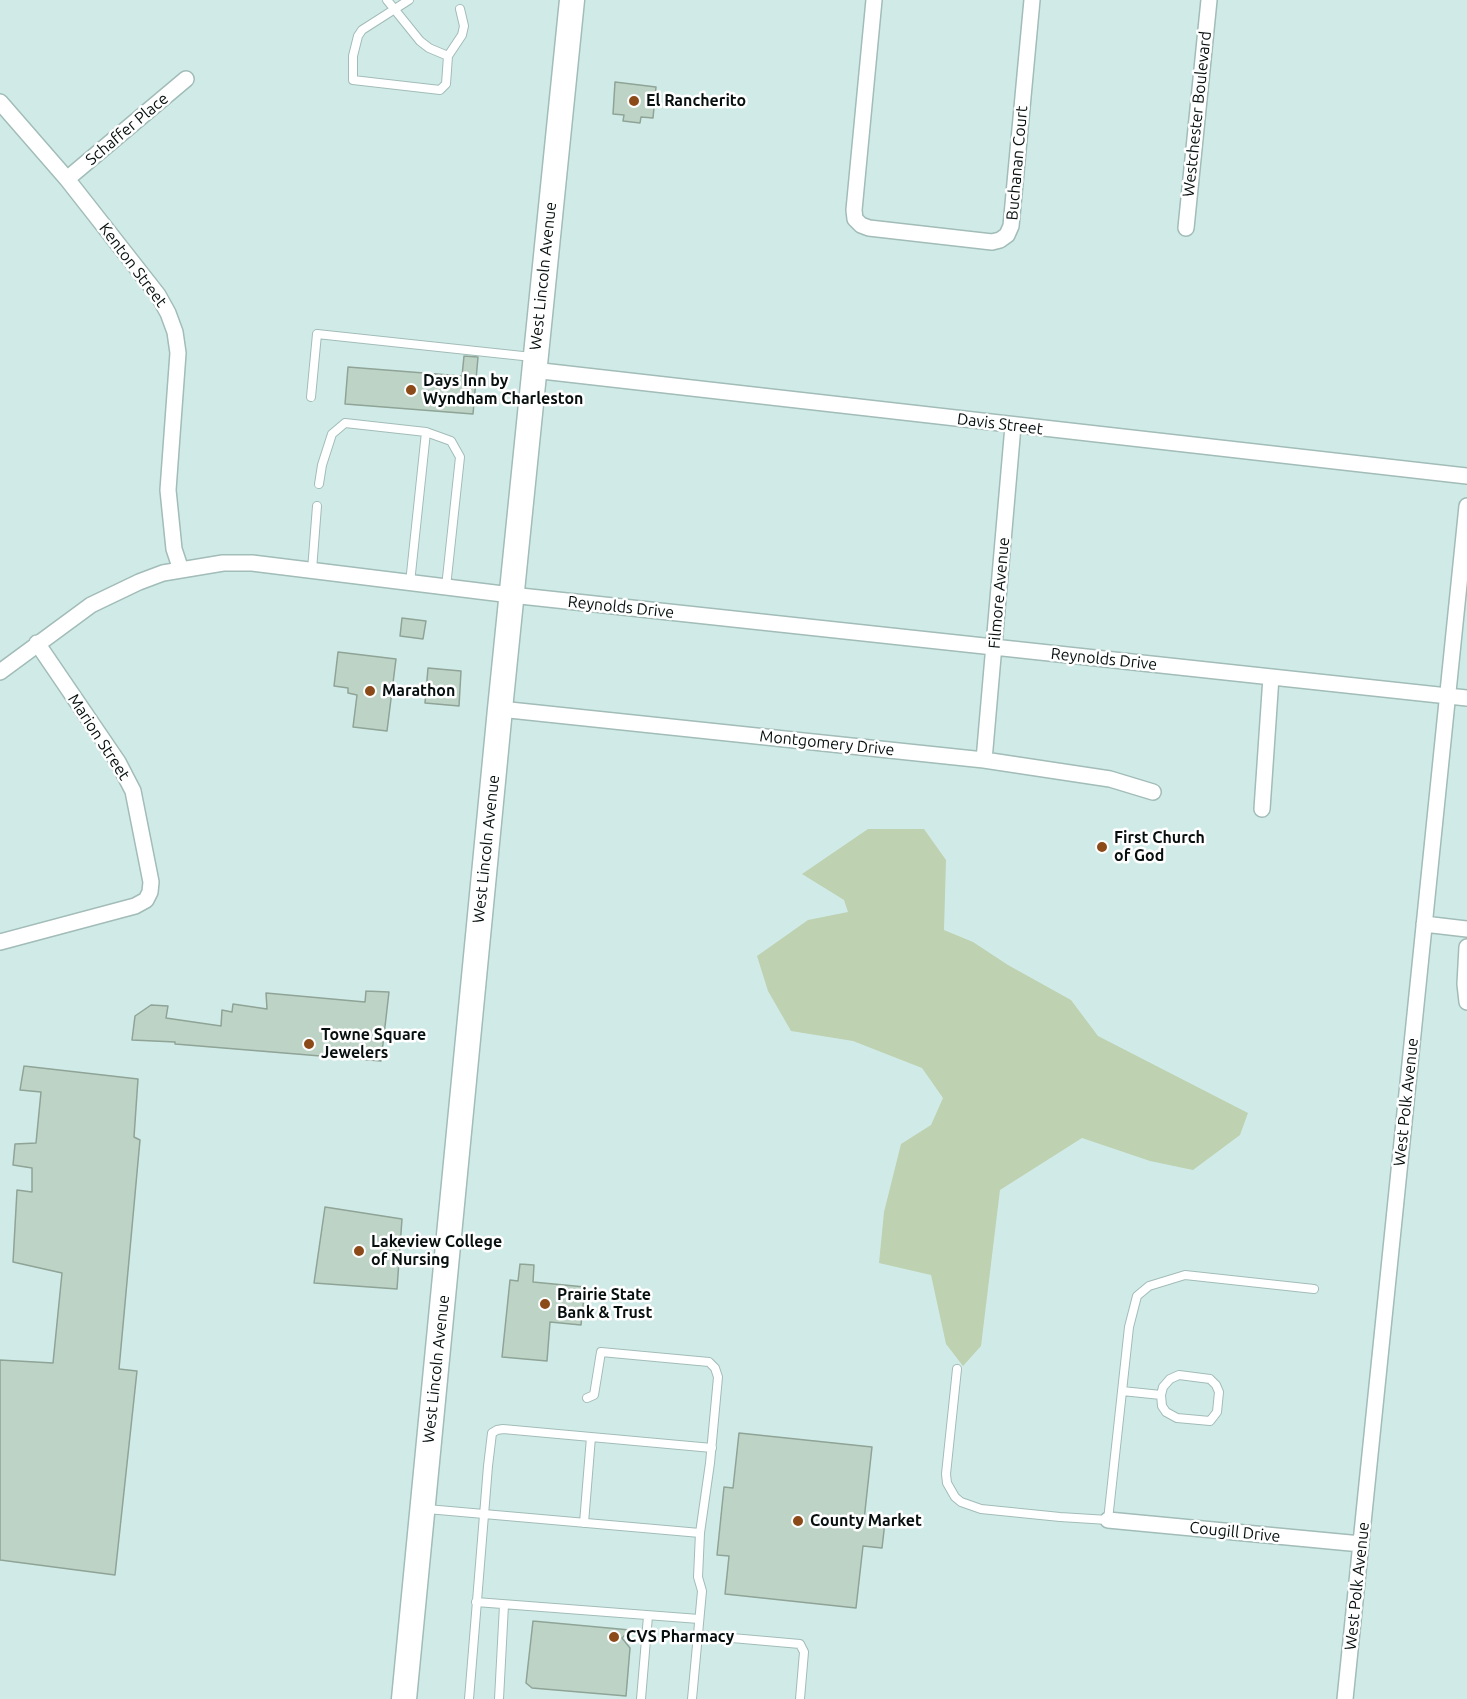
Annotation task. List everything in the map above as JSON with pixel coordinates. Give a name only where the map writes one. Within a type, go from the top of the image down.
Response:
[{"type":"main road","name":"West Lincoln Avenue","points":[[404,1699],[511,595],[572,0]]},
{"type":"street","name":"Buchanan Court","points":[[874,0],[855,219],[861,225],[869,228],[992,242],[1007,235],[1011,226],[1032,0]]},
{"type":"street","name":"Westchester Boulevard","points":[[1186,228],[1209,0]]},
{"type":"street","name":"Schaffer Place","points":[[67,179],[186,79]]},
{"type":"street","name":"Kenton Street","points":[[0,102],[67,179],[158,295],[168,313],[175,332],[178,353],[168,490],[174,549],[181,570]]},
{"type":"street","name":"Davis Street","points":[[534,363],[1013,426],[1467,476]]},
{"type":"street","name":"Filmore Avenue","points":[[984,760],[1013,426]]},
{"type":"street","name":"West Polk Avenue","points":[[1345,1699],[1467,506]]},
{"type":"street","name":"Reynolds Drive","points":[[0,672],[91,605],[139,582],[163,573],[223,563],[252,563],[511,595],[1467,698]]},
{"type":"street","name":"Marion Street","points":[[0,942],[135,906],[146,900],[150,892],[151,882],[133,791],[118,762],[37,643]]},
{"type":"street","points":[[1262,809],[1271,677]]},
{"type":"street","name":"Montgomery Drive","points":[[500,709],[984,760],[1110,779],[1153,792]]},
{"type":"street","points":[[1424,924],[1467,929]]},
{"type":"street","points":[[1467,947],[1465,984],[1467,1002]]},
{"type":"street","name":"Cougill Drive","points":[[1108,1520],[1361,1544]]},
{"type":"lane","points":[[387,0],[420,41],[429,48],[448,56]]},
{"type":"lane","points":[[409,0],[362,30],[358,36],[353,56],[353,80],[440,90],[446,84],[448,56],[462,35],[464,26],[460,9]]},
{"type":"lane","points":[[311,397],[317,334],[534,363]]},
{"type":"lane","points":[[319,484],[322,465],[332,434],[345,423],[426,432],[451,441],[460,457],[447,587]]},
{"type":"lane","points":[[410,582],[426,432]]},
{"type":"lane","points":[[312,570],[317,506]]},
{"type":"lane","points":[[957,1369],[946,1474],[947,1483],[955,1497],[981,1509],[1108,1520],[1129,1327],[1137,1296],[1149,1286],[1185,1275],[1314,1289]]},
{"type":"lane","points":[[587,1398],[594,1395],[601,1352],[709,1362],[715,1368],[718,1377],[712,1448],[700,1533],[698,1577],[702,1591],[692,1699]]},
{"type":"lane","points":[[1179,1375],[1210,1379],[1219,1392],[1217,1412],[1210,1421],[1177,1418],[1166,1413],[1162,1406],[1161,1395],[1163,1387],[1170,1379],[1179,1375]]},
{"type":"lane","points":[[1122,1391],[1161,1395]]},
{"type":"lane","points":[[468,1699],[492,1433],[497,1430],[712,1448]]},
{"type":"lane","points":[[584,1523],[591,1437]]},
{"type":"lane","points":[[422,1509],[700,1533]]},
{"type":"lane","points":[[476,1602],[699,1619]]},
{"type":"lane","points":[[499,1699],[504,1605]]},
{"type":"lane","points":[[641,1699],[648,1616]]},
{"type":"lane","points":[[698,1635],[800,1644],[804,1652],[800,1699]]},
{"type":"green space","points":[[868,829],[924,829],[946,860],[944,930],[973,942],[1008,965],[1071,1000],[1098,1036],[1248,1113],[1240,1135],[1193,1170],[1150,1161],[1082,1138],[1000,1190],[981,1346],[963,1366],[946,1344],[931,1275],[879,1263],[884,1212],[901,1144],[931,1125],[943,1098],[922,1068],[853,1041],[791,1031],[768,991],[757,956],[808,920],[848,912],[844,900],[802,874]]},
{"type":"building","name":"El Rancherito","points":[[615,82],[656,87],[653,118],[641,117],[640,123],[623,121],[624,115],[613,114]]},
{"type":"building","name":"Days Inn by Wyndham Charleston","points":[[464,356],[478,357],[473,414],[345,404],[348,367],[462,376]]},
{"type":"building","name":"Marathon","points":[[402,618],[426,621],[423,639],[400,636]]},
{"type":"building","name":"Marathon","points":[[338,652],[396,659],[387,731],[353,727],[357,695],[348,693],[348,688],[334,686]]},
{"type":"building","name":"Marathon","points":[[428,668],[461,671],[459,706],[425,703]]},
{"type":"building","points":[[366,991],[389,992],[381,1061],[132,1040],[135,1016],[151,1005],[168,1006],[166,1018],[221,1026],[222,1010],[232,1012],[233,1004],[267,1009],[266,993],[365,1002]]},
{"type":"building","points":[[24,1066],[138,1079],[134,1137],[140,1140],[119,1369],[137,1371],[115,1575],[0,1560],[0,1360],[53,1363],[62,1273],[13,1262],[17,1190],[32,1192],[32,1168],[13,1165],[15,1144],[36,1143],[41,1092],[20,1090]]},
{"type":"building","name":"Lakeview College of Nursing","points":[[325,1207],[402,1219],[397,1289],[314,1283]]},
{"type":"building","name":"Prairie State Bank & Trust","points":[[520,1264],[534,1265],[533,1282],[585,1287],[581,1325],[550,1322],[547,1361],[502,1357],[510,1280],[518,1281]]},
{"type":"building","name":"County Market","points":[[739,1433],[872,1447],[864,1520],[885,1522],[882,1548],[863,1546],[856,1608],[725,1594],[729,1556],[717,1555],[724,1487],[733,1488]]},
{"type":"building","name":"CVS Pharmacy","points":[[533,1621],[630,1630],[622,1638],[630,1648],[626,1696],[532,1688],[526,1683]]},
{"type":"place","name":"El Rancherito","points":[[634,101]]},
{"type":"place","name":"Days Inn by Wyndham Charleston","points":[[411,390]]},
{"type":"place","name":"Marathon","points":[[370,691]]},
{"type":"place","name":"First Church of God","points":[[1102,847]]},
{"type":"place","name":"Towne Square Jewelers","points":[[309,1044]]},
{"type":"place","name":"Lakeview College of Nursing","points":[[359,1251]]},
{"type":"place","name":"Prairie State Bank & Trust","points":[[545,1304]]},
{"type":"place","name":"County Market","points":[[798,1521]]},
{"type":"place","name":"CVS Pharmacy","points":[[614,1637]]}]
